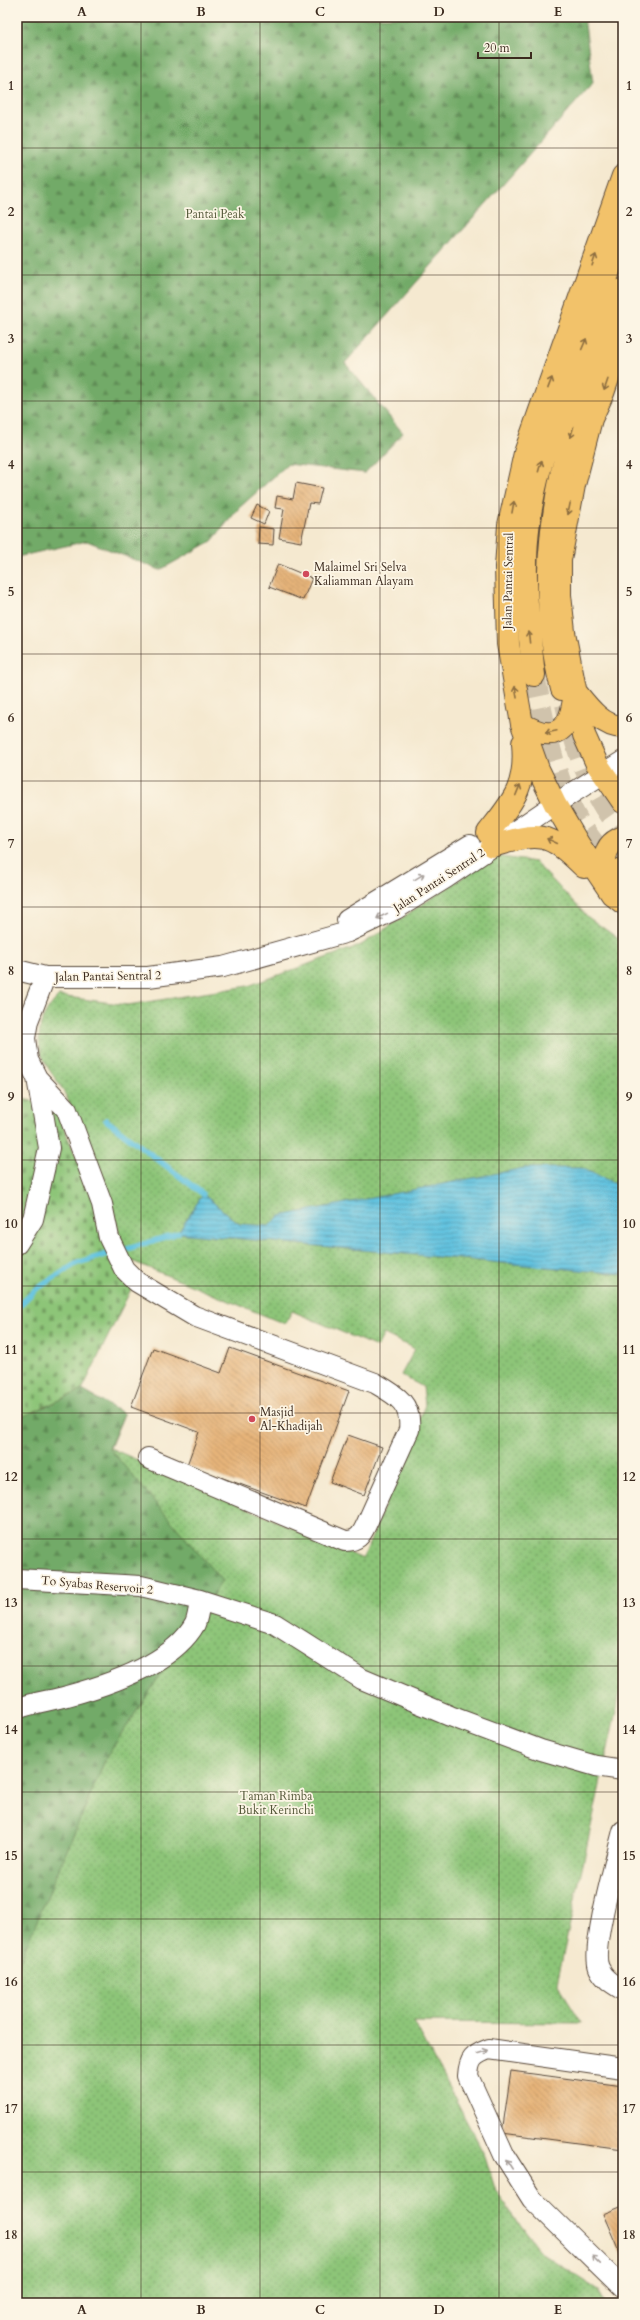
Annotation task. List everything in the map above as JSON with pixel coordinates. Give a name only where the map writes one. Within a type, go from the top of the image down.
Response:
[{"type":"main road","name":"Jalan Pantai Sentral","points":[[619,886],[579,845],[538,769],[522,724],[508,644],[506,567],[509,525],[516,488],[535,421],[568,336],[623,176]]},
{"type":"main road","points":[[534,675],[525,590],[529,521],[538,473],[560,400],[587,336],[623,224]]},
{"type":"main road","points":[[623,290],[574,426],[554,508],[549,584],[554,660],[569,690],[584,735],[600,768],[623,802]]},
{"type":"main road","points":[[490,839],[516,796],[520,784],[525,765],[522,724],[543,734],[556,732],[565,726],[572,715],[560,595],[560,560],[574,485],[591,419],[603,393],[623,335]]},
{"type":"main road","points":[[569,690],[607,723],[623,727]]},
{"type":"main road","points":[[490,839],[527,836],[543,837],[562,846],[619,886]]},
{"type":"main road","points":[[619,886],[603,866],[603,860],[605,853],[614,842],[623,837]]},
{"type":"street","points":[[600,768],[623,748]]},
{"type":"street","points":[[600,768],[623,761]]},
{"type":"street","name":"Jalan Pantai Sentral 2","points":[[17,970],[45,977],[148,977],[223,967],[316,942],[353,916],[449,859],[490,839],[600,768]]},
{"type":"street","points":[[45,977],[28,1021],[23,1061],[67,1110],[102,1204],[109,1238],[124,1269],[137,1282],[194,1316],[375,1383],[392,1392],[404,1403],[410,1416],[409,1430],[362,1535],[355,1541],[345,1541],[148,1458]]},
{"type":"street","points":[[17,1244],[33,1219],[49,1148],[37,1078]]},
{"type":"street","name":"To Syabas Reservoir 2","points":[[17,1579],[141,1586],[200,1600],[275,1624],[362,1679],[450,1716],[541,1750],[596,1766],[623,1770]]},
{"type":"street","points":[[17,1709],[106,1684],[146,1666],[177,1645],[195,1624],[200,1600]]},
{"type":"street","points":[[623,1831],[597,1947],[598,1967],[607,1981],[623,1990]]},
{"type":"street","points":[[623,2068],[488,2049],[474,2055],[469,2063],[468,2076],[504,2155],[532,2199],[623,2288]]},
{"type":"green space","name":"Pantai Peak","points":[[17,17],[584,17],[593,83],[345,363],[403,433],[365,473],[288,464],[239,508],[212,541],[160,570],[87,541],[17,557]]},
{"type":"green space","name":"Taman Rimba Bukit Kerinchi","points":[[495,856],[535,862],[588,917],[623,942],[623,1187],[581,1168],[269,1226],[239,1224],[203,1194],[178,1233],[623,1274],[623,1679],[557,1983],[582,2023],[414,2022],[485,2156],[496,2192],[542,2254],[598,2290],[605,2303],[17,2303],[17,1419],[82,1390],[124,1414],[110,1448],[363,1559],[425,1405],[423,1387],[401,1375],[415,1349],[384,1334],[377,1347],[292,1311],[285,1324],[127,1259],[108,1197],[93,1156],[66,1096],[42,1056],[39,1039],[40,1026],[47,1010],[59,996],[128,1005],[248,986],[361,945]]},
{"type":"green space","points":[[17,1098],[54,1105],[132,1287],[82,1390],[17,1419]]},
{"type":"green space","points":[[82,1390],[124,1414],[109,1448],[222,1581],[106,1758],[17,1968],[17,1419]]},
{"type":"green space","points":[[81,2300],[103,2303],[61,2303]]},
{"type":"water","points":[[524,1168],[581,1168],[623,1187],[623,1274],[178,1233],[203,1194],[239,1224],[269,1226],[280,1216]]},
{"type":"building","points":[[296,483],[322,488],[318,504],[309,503],[301,542],[279,538],[284,509],[275,508],[277,496],[293,499]]},
{"type":"building","points":[[257,505],[269,511],[264,524],[251,518]]},
{"type":"building","points":[[259,527],[274,529],[273,545],[258,544]]},
{"type":"building","points":[[278,564],[312,578],[303,600],[269,587]]},
{"type":"building","name":"Masjid Al-Khadijah","points":[[153,1348],[221,1373],[230,1348],[349,1391],[306,1508],[187,1465],[199,1432],[131,1407]]},
{"type":"building","points":[[348,1435],[382,1447],[364,1495],[330,1482]]},
{"type":"building","points":[[511,2071],[623,2086],[623,2149],[502,2133]]},
{"type":"building","points":[[623,2206],[623,2260],[603,2214]]},
{"type":"waterway","points":[[106,1120],[203,1194]]},
{"type":"waterway","points":[[124,1250],[178,1233]]},
{"type":"waterway","points":[[17,1308],[35,1290],[77,1263],[108,1254]]},
{"type":"tunnel","points":[[534,675],[548,742],[563,790],[579,823],[616,870]]},
{"type":"tunnel","points":[[566,704],[586,771],[602,803],[623,832]]},
{"type":"place","name":"Malaimel Sri Selva Kaliamman Alayam","points":[[306,574]]},
{"type":"place","name":"Masjid Al-Khadijah","points":[[252,1419]]}]
